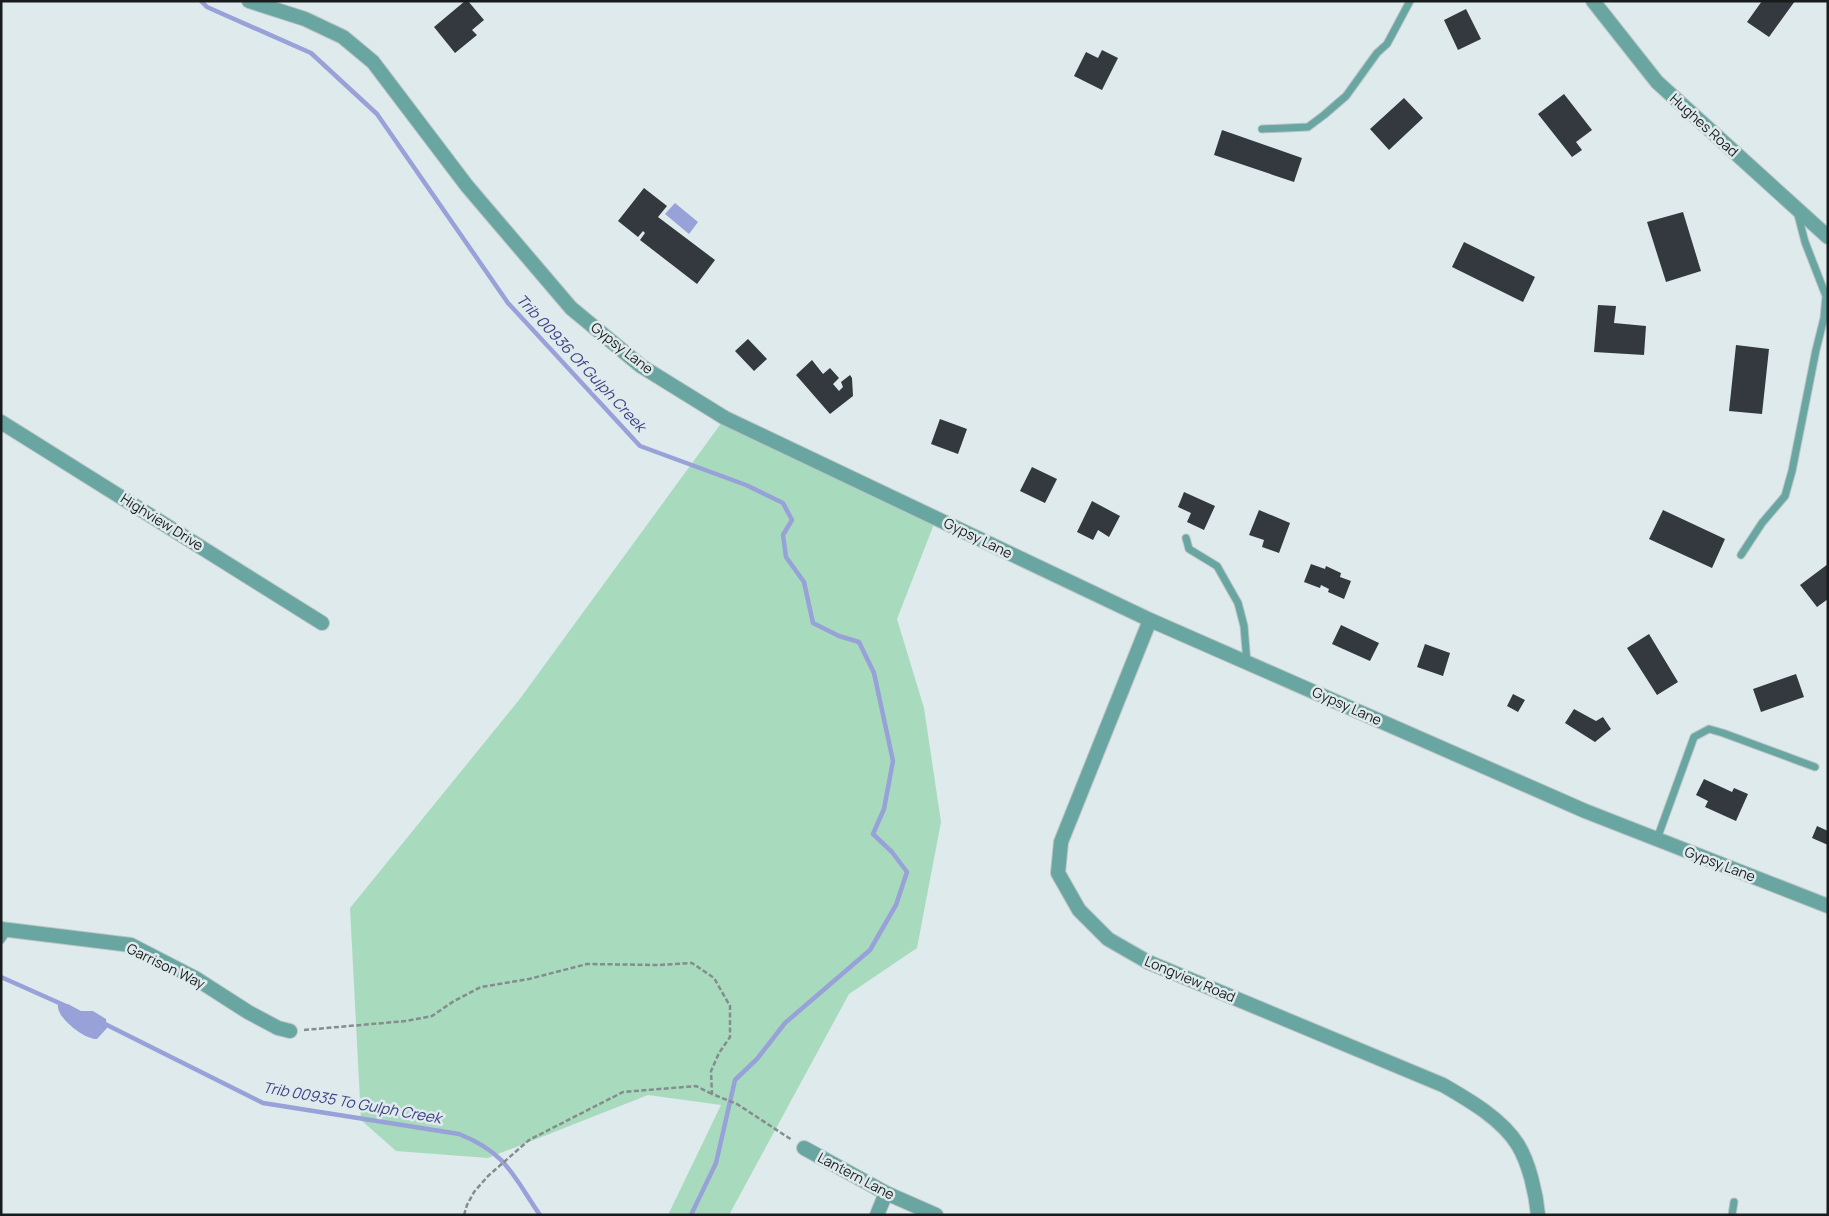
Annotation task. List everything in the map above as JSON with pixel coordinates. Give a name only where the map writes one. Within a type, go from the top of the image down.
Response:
[{"type":"street","name":"Gypsy Lane","points":[[249,1],[305,19],[343,37],[373,62],[467,186],[571,308],[641,366],[725,418],[1150,620],[1247,663],[1585,811],[1828,906]]},
{"type":"street","name":"Hughes Road","points":[[1593,1],[1657,82],[1828,238]]},
{"type":"street","name":"Highview Drive","points":[[1,422],[322,623]]},
{"type":"street","name":"Longview Road","points":[[1150,620],[1061,842],[1058,873],[1079,910],[1108,939],[1148,962],[1443,1085],[1470,1100],[1486,1112],[1518,1145],[1530,1175],[1536,1197],[1538,1215]]},
{"type":"street","name":"Garrison Way","points":[[3,933],[131,946],[195,978],[248,1012],[278,1028],[290,1031]]},
{"type":"street","name":"Lantern Lane","points":[[804,1148],[886,1193],[936,1215]]},
{"type":"street","points":[[877,1215],[886,1193]]},
{"type":"lane","points":[[1262,128],[1308,127],[1324,115],[1346,96],[1377,53],[1387,44],[1410,1]]},
{"type":"lane","points":[[1741,554],[1762,522],[1785,496],[1824,318],[1826,296],[1805,242],[1796,208]]},
{"type":"lane","points":[[1186,538],[1189,549],[1218,566],[1238,603],[1244,626],[1247,663]]},
{"type":"lane","points":[[1657,839],[1694,737],[1709,729],[1815,767]]},
{"type":"lane","points":[[1732,1215],[1734,1202]]},
{"type":"path","points":[[290,1031],[406,1021],[432,1016],[454,1000],[481,987],[530,979],[587,964],[634,963],[658,965],[692,963],[714,978],[730,1006],[730,1037],[719,1053],[712,1071],[712,1094]]},
{"type":"path","points":[[464,1215],[474,1192],[488,1176],[529,1140],[623,1092],[696,1086],[737,1104],[804,1148]]},
{"type":"green space","points":[[725,418],[936,519],[897,619],[924,708],[941,822],[917,948],[849,994],[729,1215],[668,1215],[721,1105],[648,1095],[488,1158],[396,1151],[361,1120],[350,908],[519,700]]},
{"type":"water","points":[[675,203],[698,222],[689,234],[665,214]]},
{"type":"water","points":[[58,1004],[68,1004],[81,1011],[93,1011],[106,1019],[107,1028],[97,1039],[85,1036],[66,1021],[58,1009]]},
{"type":"building","points":[[465,1],[468,1],[484,20],[472,30],[477,35],[455,53],[434,27]]},
{"type":"building","points":[[1762,1],[1795,1],[1769,37],[1747,22]]},
{"type":"building","points":[[1466,9],[1481,39],[1458,50],[1444,20]]},
{"type":"building","points":[[1102,50],[1118,58],[1102,90],[1074,76],[1086,52],[1098,58]]},
{"type":"building","points":[[1564,94],[1592,130],[1576,142],[1582,150],[1572,157],[1538,114]]},
{"type":"building","points":[[1404,98],[1423,118],[1389,150],[1370,129]]},
{"type":"building","points":[[1222,130],[1302,158],[1294,182],[1214,155]]},
{"type":"building","points":[[644,188],[667,206],[658,217],[715,260],[697,284],[640,240],[645,233],[643,231],[638,237],[618,221]]},
{"type":"building","points":[[1683,212],[1701,271],[1666,282],[1647,222]]},
{"type":"building","points":[[1464,242],[1535,277],[1523,302],[1452,267]]},
{"type":"building","points":[[1598,305],[1616,306],[1614,323],[1646,326],[1644,355],[1594,352]]},
{"type":"building","points":[[748,339],[767,359],[754,371],[735,351]]},
{"type":"building","points":[[1736,345],[1769,349],[1762,414],[1729,411]]},
{"type":"building","points":[[812,360],[823,374],[830,368],[839,378],[833,384],[839,391],[843,387],[841,382],[850,375],[852,378],[853,396],[830,414],[796,375]]},
{"type":"building","points":[[940,419],[967,429],[958,454],[931,444]]},
{"type":"building","points":[[1032,467],[1057,479],[1045,503],[1020,491]]},
{"type":"building","points":[[1184,492],[1215,506],[1204,530],[1187,522],[1191,513],[1178,507]]},
{"type":"building","points":[[1092,501],[1120,516],[1109,537],[1098,530],[1093,540],[1077,532]]},
{"type":"building","points":[[1259,510],[1290,523],[1279,553],[1262,547],[1264,540],[1249,535]]},
{"type":"building","points":[[1663,510],[1725,539],[1712,568],[1649,539]]},
{"type":"building","points":[[1311,564],[1325,569],[1326,566],[1341,573],[1340,577],[1351,581],[1344,599],[1328,592],[1329,589],[1321,585],[1320,588],[1304,582]]},
{"type":"building","points":[[1828,564],[1828,599],[1817,607],[1800,585]]},
{"type":"building","points":[[1341,625],[1379,643],[1370,661],[1332,644]]},
{"type":"building","points":[[1649,634],[1678,682],[1657,695],[1627,648]]},
{"type":"building","points":[[1425,644],[1450,653],[1443,676],[1417,667]]},
{"type":"building","points":[[1796,674],[1804,697],[1761,712],[1753,689]]},
{"type":"building","points":[[1513,694],[1525,700],[1518,712],[1507,706]]},
{"type":"building","points":[[1574,709],[1596,721],[1603,717],[1611,729],[1595,742],[1565,723]]},
{"type":"building","points":[[1704,779],[1732,792],[1734,788],[1748,794],[1736,821],[1705,807],[1708,801],[1696,795]]},
{"type":"building","points":[[1817,826],[1828,831],[1828,845],[1812,838]]},
{"type":"waterway","name":"Trib 00936 Of Gulph Creek","points":[[201,1],[207,7],[311,53],[377,114],[508,303],[640,446],[746,485],[783,503],[792,520],[783,535],[786,557],[804,582],[813,623],[839,636],[859,642],[874,673],[893,761],[884,809],[873,834],[892,852],[907,872],[896,905],[870,950],[785,1023],[757,1059],[735,1080],[716,1163],[691,1215]]},
{"type":"waterway","name":"Trib 00935 To Gulph Creek","points":[[1,977],[66,1006]]},
{"type":"waterway","name":"Trib 00935 To Gulph Creek","points":[[103,1023],[263,1103],[459,1134],[475,1141],[488,1149],[507,1167],[540,1215]]}]
